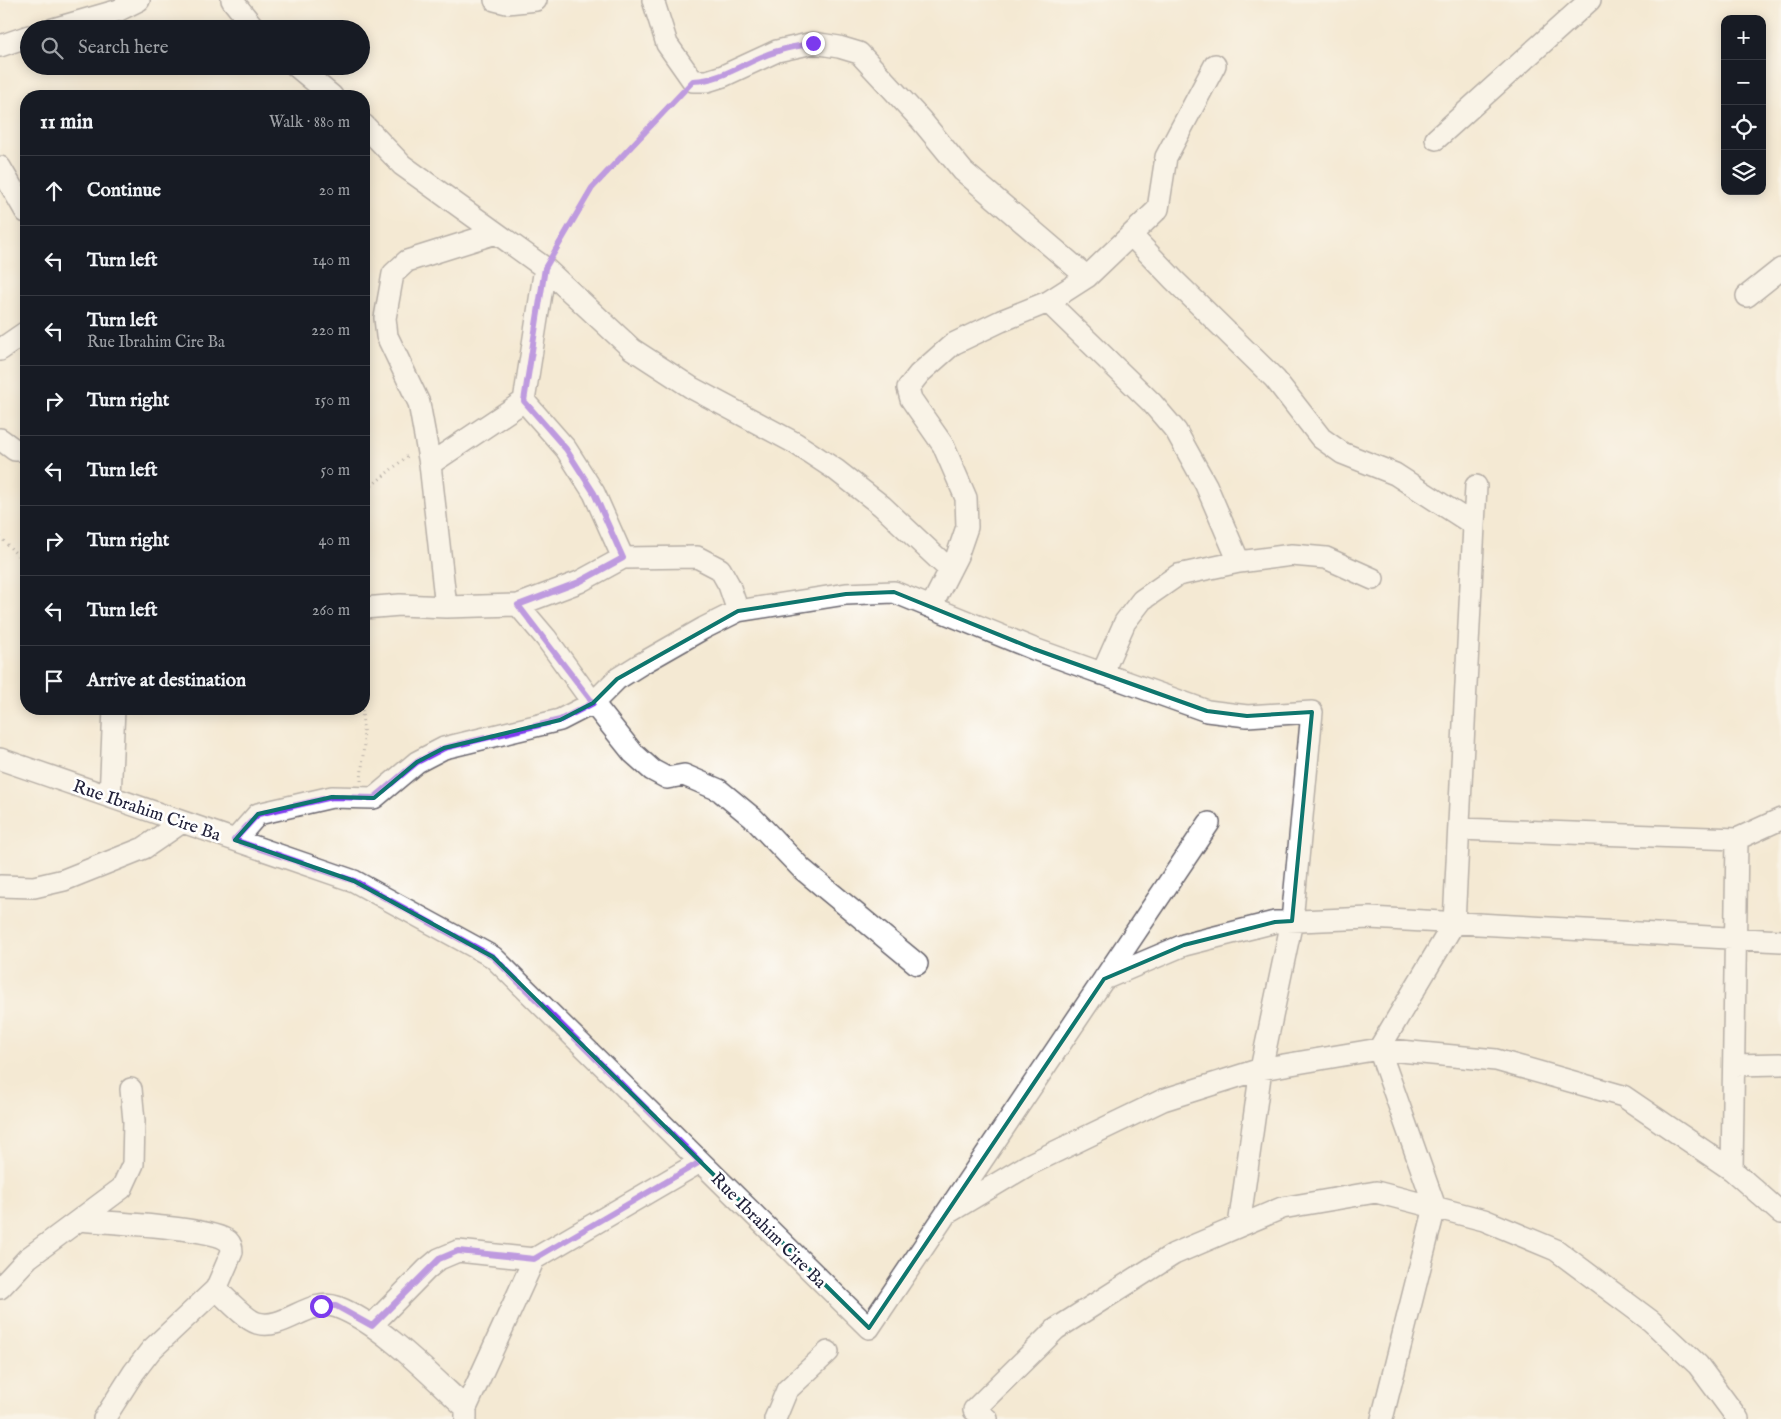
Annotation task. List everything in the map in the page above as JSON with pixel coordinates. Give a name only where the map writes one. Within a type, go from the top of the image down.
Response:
[{"type":"street","points":[[84,20],[119,10],[139,0]]},
{"type":"street","points":[[232,0],[248,20]]},
{"type":"street","points":[[495,0],[507,3],[536,0]]},
{"type":"street","points":[[653,0],[667,44],[693,81],[707,81],[723,76],[777,51],[813,43],[839,47],[859,53],[921,120],[963,171],[1087,277]]},
{"type":"street","points":[[1436,139],[1590,0]]},
{"type":"street","points":[[0,46],[20,39]]},
{"type":"street","points":[[932,606],[950,570],[967,527],[966,498],[944,445],[911,400],[908,388],[919,374],[953,344],[1001,321],[1048,302],[1087,277],[1132,236],[1158,209],[1166,157],[1215,65]]},
{"type":"street","points":[[307,75],[325,90]]},
{"type":"street","points":[[370,131],[402,165],[545,268],[632,349],[692,388],[795,443],[836,470],[882,506],[950,570]]},
{"type":"street","points":[[0,167],[5,191],[20,206]]},
{"type":"street","points":[[446,607],[430,464],[418,403],[387,336],[385,318],[393,274],[407,261],[496,233]]},
{"type":"street","points":[[1132,236],[1275,379],[1321,438],[1342,453],[1395,474],[1474,525]]},
{"type":"street","points":[[430,464],[524,401],[545,268]]},
{"type":"street","points":[[1748,296],[1781,269]]},
{"type":"street","points":[[1048,302],[1152,403],[1176,431],[1206,485],[1239,562]]},
{"type":"street","points":[[0,350],[20,336]]},
{"type":"street","points":[[524,401],[566,449],[594,493],[623,558]]},
{"type":"street","points":[[0,439],[15,450],[20,450]]},
{"type":"street","points":[[1382,1419],[1434,1207],[1379,1049],[1454,923],[1476,486]]},
{"type":"street","points":[[1102,674],[1125,622],[1142,600],[1178,576],[1239,562],[1292,555],[1326,558],[1373,579]]},
{"type":"street","points":[[370,607],[400,604],[446,607],[518,605],[579,582],[623,558],[697,556],[720,570],[729,584],[738,611]]},
{"type":"street","points":[[234,840],[258,814],[332,797],[374,798],[417,762],[444,748],[560,720],[593,703],[616,679],[704,628],[738,611],[846,594],[894,592],[932,606],[1034,650],[1207,711],[1247,716],[1312,712],[1292,921],[1260,1069],[1239,1226]]},
{"type":"street","points":[[518,605],[633,753],[652,770],[667,778],[684,775],[719,790],[753,818],[802,869],[917,964]]},
{"type":"street","points":[[110,797],[114,715]]},
{"type":"street","name":"Rue Ibrahim Cire Ba","points":[[0,759],[354,881],[493,957],[868,1328],[945,1216]]},
{"type":"street","points":[[1459,829],[1737,839],[1781,819]]},
{"type":"street","points":[[0,886],[34,888],[64,880],[144,848],[182,822]]},
{"type":"street","points":[[945,1216],[1210,823]]},
{"type":"street","points":[[1732,1170],[1737,839]]},
{"type":"street","points":[[1104,979],[1184,945],[1275,922],[1292,921],[1370,918],[1781,942]]},
{"type":"street","points":[[945,1216],[1028,1165],[1163,1100],[1260,1069],[1379,1049],[1496,1060],[1623,1096],[1732,1170],[1781,1213]]},
{"type":"street","points":[[1734,1065],[1781,1064]]},
{"type":"street","points":[[0,1288],[28,1258],[122,1188],[133,1164],[134,1121],[131,1088]]},
{"type":"street","points":[[216,1289],[255,1322],[271,1326],[321,1306],[336,1306],[372,1326],[466,1413],[534,1259],[700,1162]]},
{"type":"street","points":[[986,1419],[974,1410],[1056,1329],[1174,1254],[1282,1208],[1376,1192],[1484,1220],[1556,1250],[1651,1321],[1698,1365],[1738,1419]]},
{"type":"street","points":[[81,1220],[175,1228],[215,1235],[227,1240],[232,1246],[232,1252],[216,1289],[151,1350],[134,1372],[104,1419]]},
{"type":"street","points":[[372,1326],[427,1269],[439,1259],[458,1251],[534,1259]]},
{"type":"street","points":[[775,1419],[787,1390],[828,1352]]},
{"type":"path","points":[[545,268],[592,188],[693,81]]},
{"type":"path","points":[[370,487],[426,441]]},
{"type":"path","points":[[0,537],[20,558]]},
{"type":"path","points":[[359,799],[364,743],[362,715]]},
{"type":"highlighted area","points":[[894,592],[1034,649],[1207,711],[1247,716],[1312,712],[1292,921],[1275,922],[1184,945],[1104,979],[869,1328],[493,957],[354,881],[235,840],[258,814],[332,797],[374,798],[417,762],[444,748],[560,720],[593,703],[617,679],[738,611],[846,594]]},
{"type":"route","points":[[321,1306],[336,1306],[372,1326],[439,1259],[458,1251],[534,1259],[700,1162],[493,957],[354,881],[234,840],[258,814],[332,797],[374,798],[385,791],[417,762],[444,748],[560,720],[593,703],[546,638],[518,605],[579,582],[623,558],[594,493],[566,449],[524,401],[545,268],[592,188],[693,81],[707,81],[723,76],[777,51],[813,43]]}]
